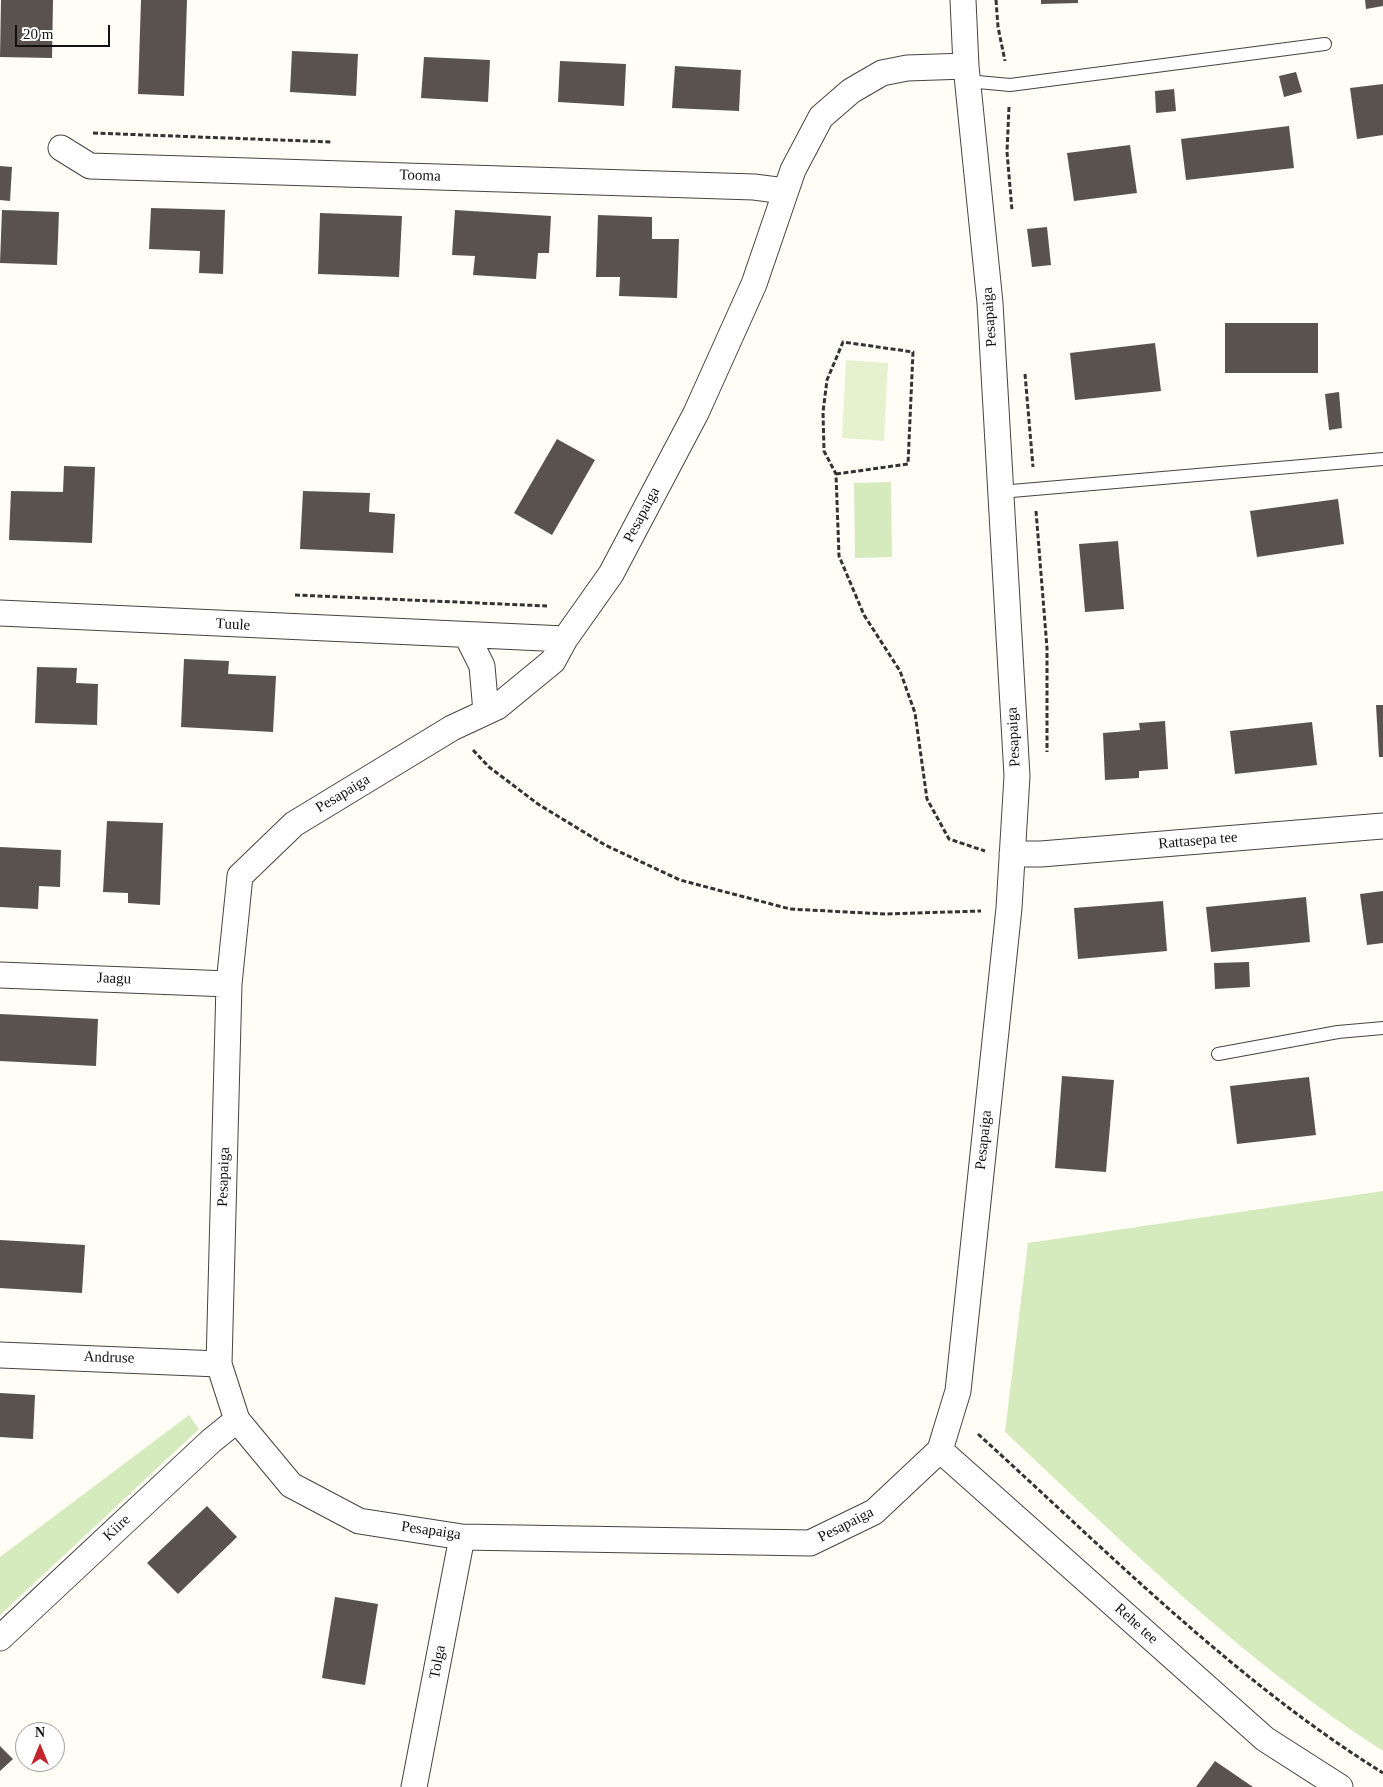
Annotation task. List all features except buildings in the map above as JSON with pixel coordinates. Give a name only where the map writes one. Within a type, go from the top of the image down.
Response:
[{"type":"street","name":"Pesapaiga","points":[[963,0],[967,73],[990,303],[1017,776],[1009,908],[958,1391],[940,1450],[874,1512],[810,1543],[462,1537],[359,1521],[291,1485],[236,1420],[218,1364],[229,984],[240,876],[294,824],[452,728],[497,707],[553,661],[565,639],[611,574],[696,413],[754,284],[793,170],[821,117],[851,91],[882,73],[907,68],[967,73]]},
{"type":"street","name":"Tooma","points":[[61,148],[90,166],[754,187],[785,191]]},
{"type":"street","name":"Tuule","points":[[0,613],[466,636],[565,639]]},
{"type":"street","points":[[466,636],[482,666],[486,712]]},
{"type":"street","name":"Rattasepa tee","points":[[1012,854],[1041,854],[1383,826]]},
{"type":"street","name":"Jaagu","points":[[0,975],[229,984]]},
{"type":"street","name":"Andruse","points":[[0,1355],[218,1364]]},
{"type":"street","name":"Kiire","points":[[0,1638],[236,1420]]},
{"type":"street","name":"Rehe tee","points":[[940,1450],[1265,1739],[1340,1787]]},
{"type":"street","name":"Tolga","points":[[414,1787],[462,1537]]},
{"type":"lane","points":[[967,73],[1010,86],[1325,44]]},
{"type":"lane","points":[[1000,492],[1383,459]]},
{"type":"lane","points":[[1218,1054],[1338,1032],[1383,1028]]},
{"type":"path","points":[[836,474],[908,464],[913,352],[843,342],[827,380],[823,412],[824,451],[836,474],[840,556],[864,614],[900,671],[915,713],[927,800],[949,840],[977,850],[1012,854]]},
{"type":"path","points":[[452,728],[489,767],[538,804],[604,845],[680,880],[790,909],[886,914],[955,913],[1009,908]]},
{"type":"path","points":[[978,1434],[1200,1636],[1301,1717],[1383,1773]]},
{"type":"green space","points":[[846,360],[888,363],[884,441],[842,438]]},
{"type":"green space","points":[[891,482],[892,557],[855,558],[854,483]]},
{"type":"green space","points":[[1383,1191],[1383,1751],[1282,1679],[1234,1640],[1141,1559],[1005,1432],[1028,1243]]},
{"type":"green space","points":[[189,1415],[199,1429],[0,1615],[0,1557]]}]
